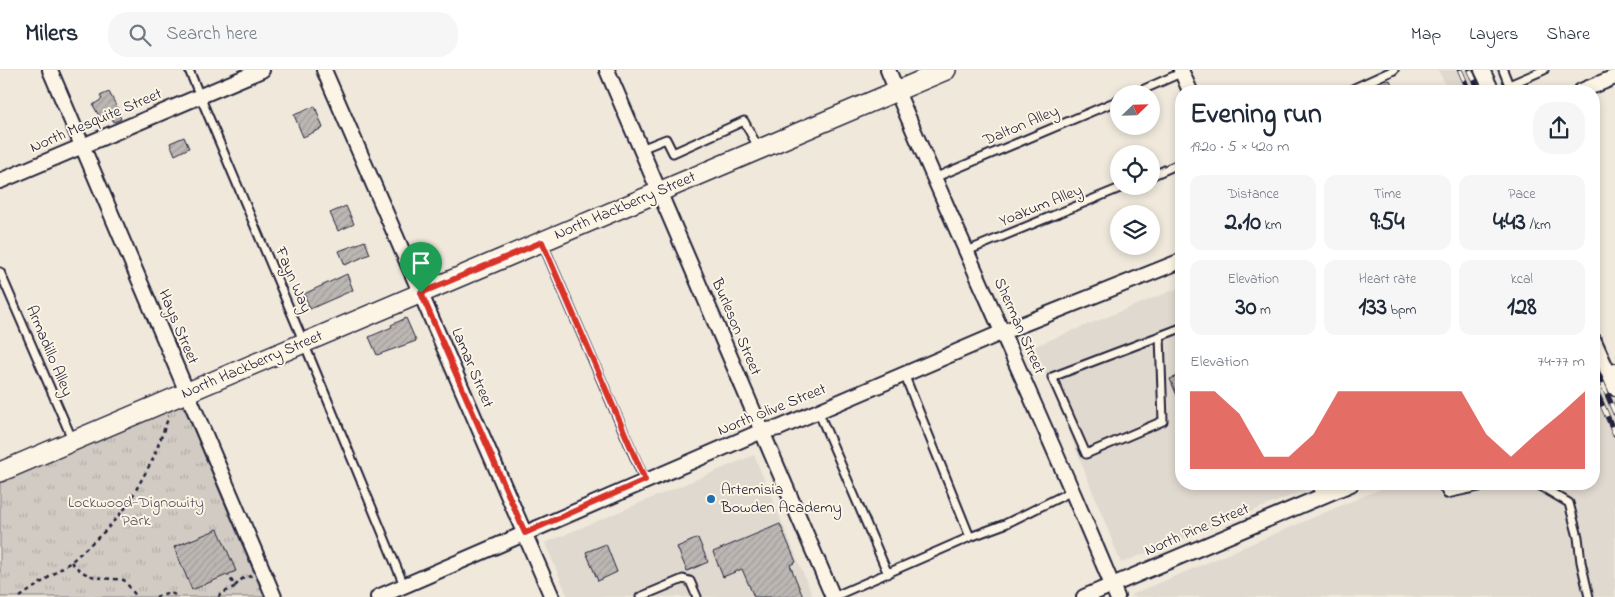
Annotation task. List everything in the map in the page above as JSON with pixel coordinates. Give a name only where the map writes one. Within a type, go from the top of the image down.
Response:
[{"type":"main road","name":"North Hackberry Street","points":[[0,472],[946,70]]},
{"type":"street","name":"Hays Street","points":[[50,70],[274,597]]},
{"type":"street","name":"North Mesquite Street","points":[[0,181],[262,70]]},
{"type":"street","name":"Lamar Street","points":[[324,70],[552,597]]},
{"type":"street","name":"Burleson Street","points":[[607,70],[833,597]]},
{"type":"street","name":"Sherman Street","points":[[888,70],[1115,591]]},
{"type":"street","points":[[1482,70],[1489,85]]},
{"type":"street","points":[[1184,71],[1188,85]]},
{"type":"street","points":[[1596,85],[1612,79]]},
{"type":"street","name":"North Olive Street","points":[[382,596],[645,480],[762,432],[779,428],[1003,332],[1175,263]]},
{"type":"street","points":[[1600,352],[1612,373],[1615,388]]},
{"type":"street","points":[[1600,378],[1612,373]]},
{"type":"street","name":"North Pine Street","points":[[1084,597],[1115,591],[1337,490]]},
{"type":"lane","name":"Fayn Way","points":[[189,70],[404,585]]},
{"type":"lane","points":[[1361,85],[1394,70]]},
{"type":"lane","points":[[1503,70],[1509,85],[1544,70]]},
{"type":"lane","points":[[1153,85],[1184,71]]},
{"type":"lane","name":"Dalton Alley","points":[[934,178],[1110,104]]},
{"type":"lane","points":[[641,149],[666,139],[673,153],[744,121],[759,149]]},
{"type":"lane","points":[[1160,172],[1175,166]]},
{"type":"lane","name":"Yoakum Alley","points":[[966,251],[1110,192]]},
{"type":"lane","points":[[542,242],[645,480]]},
{"type":"lane","name":"Armadillo Alley","points":[[0,272],[73,441]]},
{"type":"lane","points":[[1160,336],[1163,421],[1086,454],[1052,377],[1175,330]]},
{"type":"lane","points":[[904,374],[970,537]]},
{"type":"lane","points":[[818,411],[888,574]]},
{"type":"lane","points":[[1318,490],[1321,497]]},
{"type":"lane","points":[[1445,490],[1447,494],[1465,490]]},
{"type":"lane","points":[[1547,490],[1569,503],[1578,537],[1581,562],[1589,597]]},
{"type":"lane","points":[[833,597],[970,537],[1005,524],[1072,491]]},
{"type":"lane","points":[[640,597],[683,579],[690,581],[697,597]]},
{"type":"path","points":[[20,597],[71,562],[105,531],[127,506],[153,459],[171,411]]},
{"type":"path","points":[[71,562],[78,569],[91,576],[102,579],[124,580],[137,597]]},
{"type":"path","points":[[219,597],[220,594],[231,589],[242,579],[263,572]]},
{"type":"path","points":[[228,575],[235,586]]},
{"type":"path","points":[[156,597],[168,592],[178,597]]},
{"type":"shaded area","points":[[1438,70],[1475,70],[1481,85],[1446,85]]},
{"type":"shaded area","points":[[1175,289],[1175,490],[1306,490],[1121,563],[1035,346]]},
{"type":"shaded area","points":[[1612,390],[1615,398],[1615,597],[1132,597],[1131,595],[1378,490],[1600,490],[1600,395]]},
{"type":"shaded area","name":"Artemisia Bowden Academy","points":[[754,455],[813,597],[568,597],[545,543]]},
{"type":"green space","name":"Lockwood-Dignowity Park","points":[[177,404],[182,406],[186,412],[264,597],[0,597],[0,478]]},
{"type":"building","points":[[1390,80],[1392,85],[1378,85]]},
{"type":"building","points":[[109,92],[121,119],[114,122],[109,113],[99,116],[93,105],[102,99],[100,96]]},
{"type":"building","points":[[315,106],[323,128],[303,137],[294,115]]},
{"type":"building","points":[[184,137],[189,148],[175,155],[170,143]]},
{"type":"building","points":[[346,206],[354,224],[338,231],[330,213]]},
{"type":"building","points":[[365,241],[370,254],[345,265],[339,251]]},
{"type":"building","points":[[347,274],[353,290],[310,309],[304,294]]},
{"type":"building","points":[[406,318],[416,341],[377,355],[369,337],[392,327],[391,325]]},
{"type":"building","points":[[1175,377],[1175,391],[1170,379]]},
{"type":"building","points":[[780,524],[796,562],[790,565],[803,597],[754,597],[742,569],[723,577],[713,552]]},
{"type":"building","points":[[218,529],[236,571],[192,590],[174,547]]},
{"type":"building","points":[[698,538],[708,562],[687,571],[677,547]]},
{"type":"building","points":[[606,544],[617,572],[598,581],[586,552]]},
{"type":"railway","points":[[1460,70],[1466,85]]},
{"type":"railway","points":[[1470,70],[1476,85]]},
{"type":"railway","points":[[1600,377],[1615,413]]},
{"type":"railway","points":[[1600,400],[1615,434]]},
{"type":"place","name":"Artemisia Bowden Academy","points":[[711,499]]},
{"type":"route","points":[[542,242],[645,480],[525,533],[421,293],[542,242]]}]
